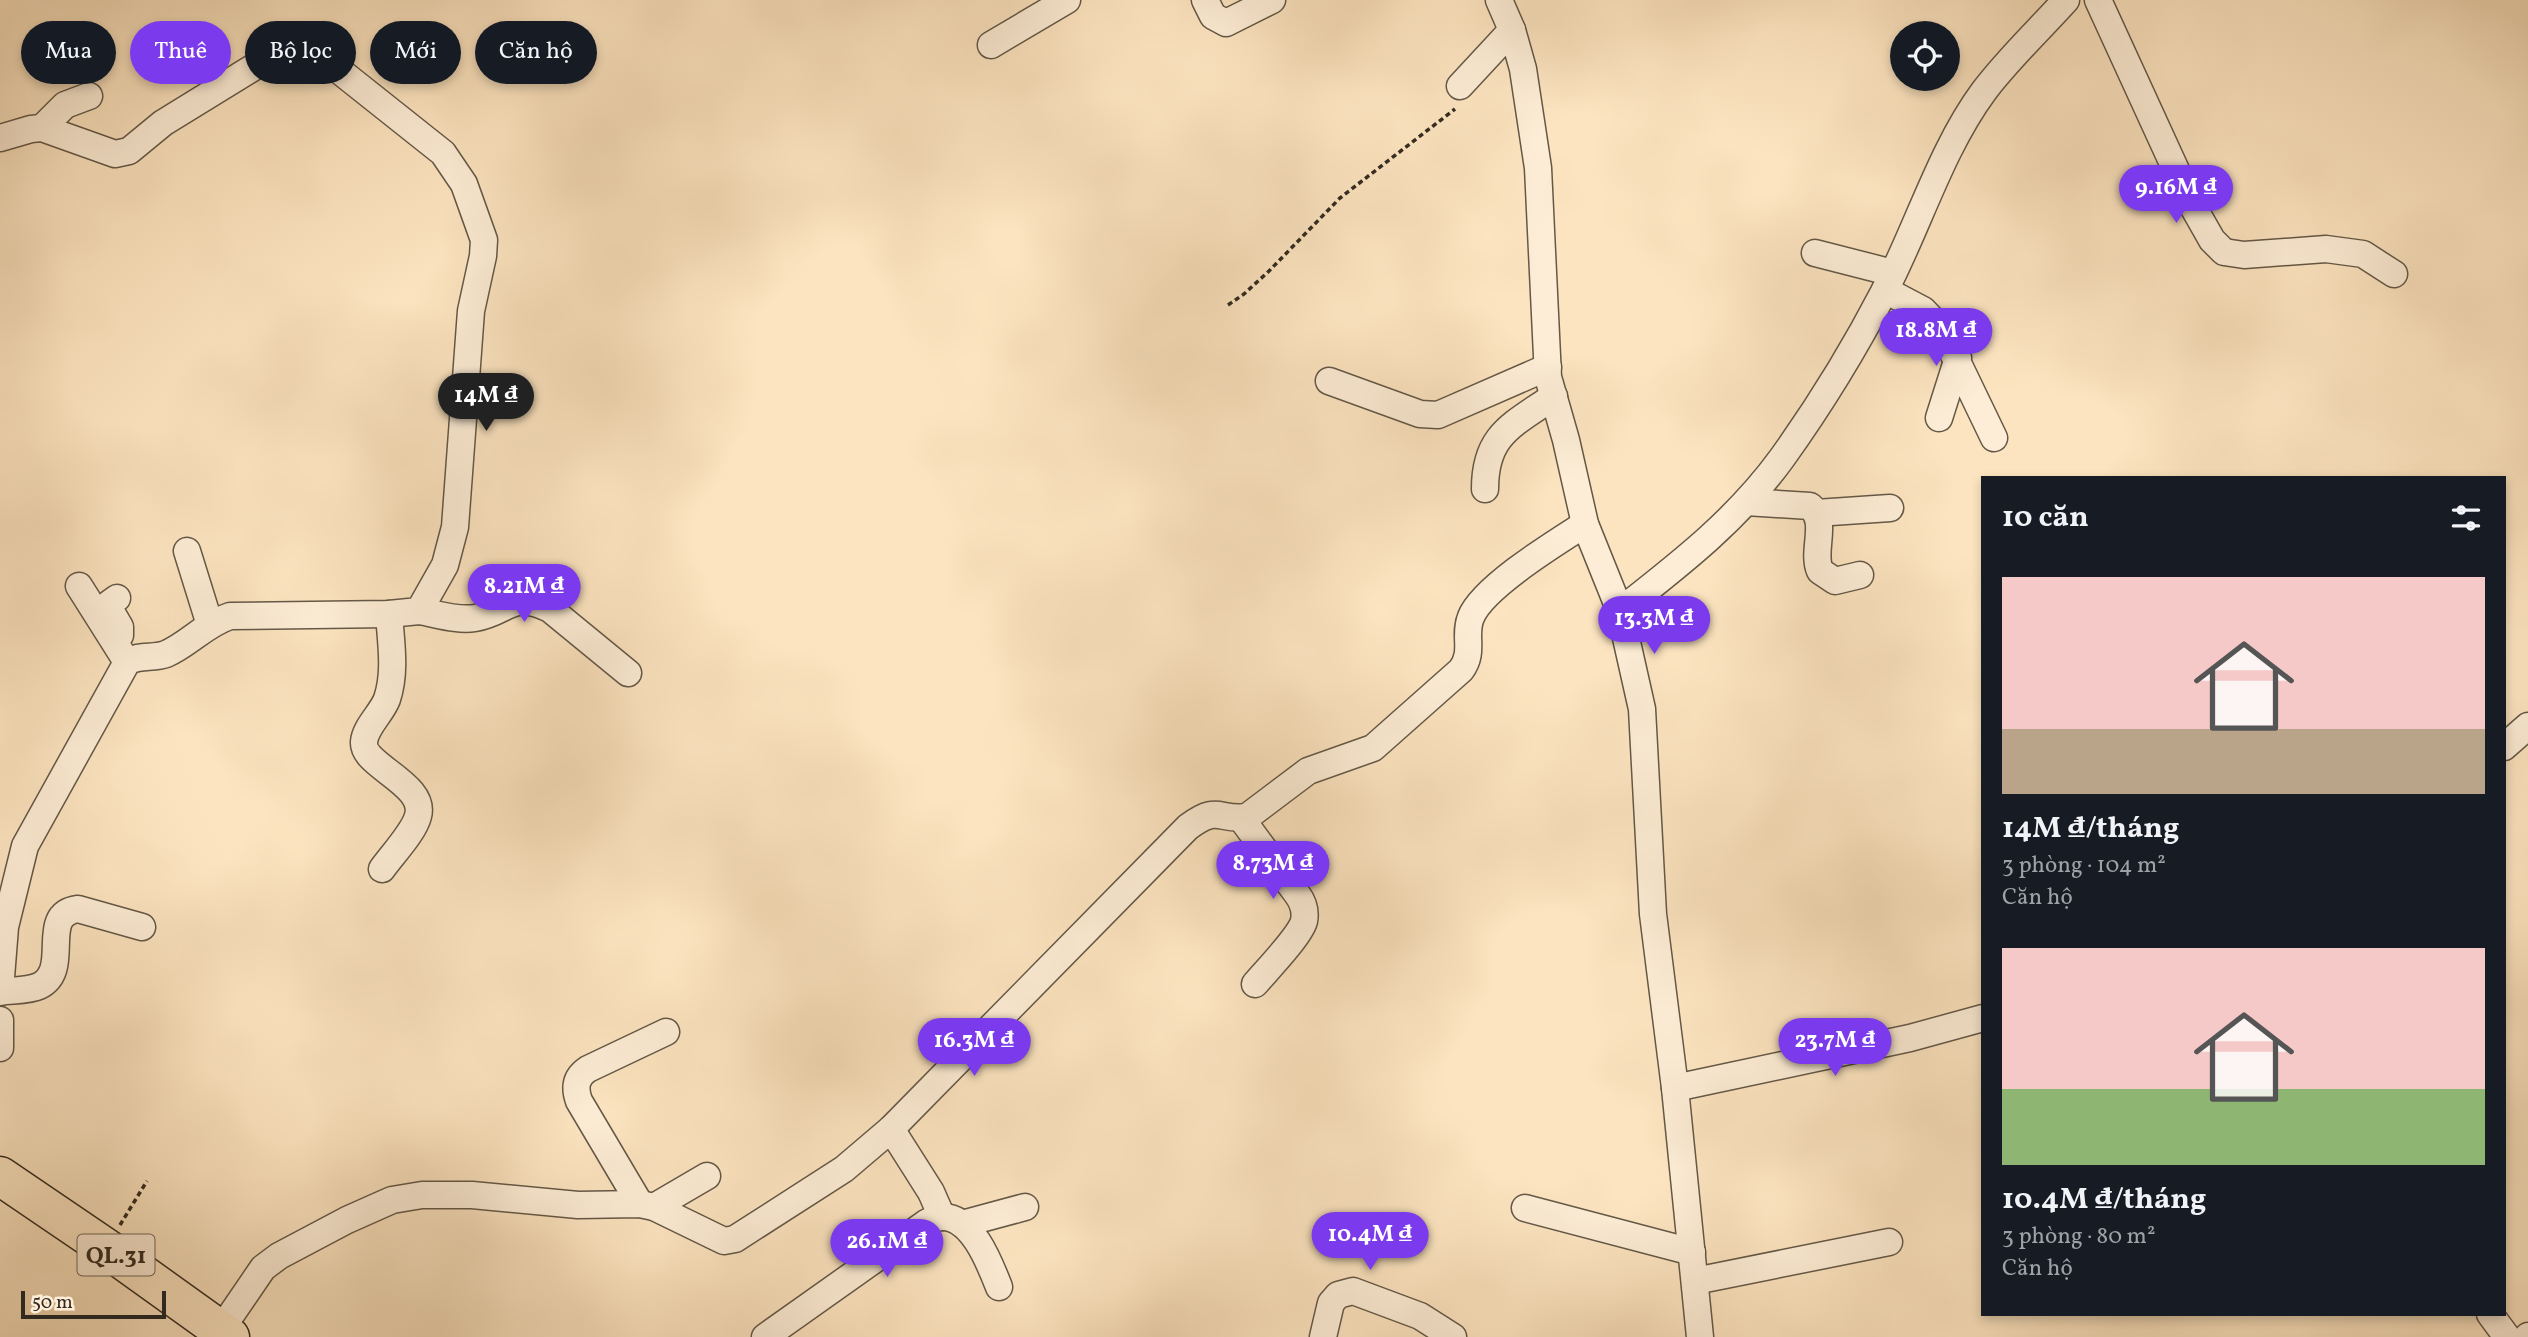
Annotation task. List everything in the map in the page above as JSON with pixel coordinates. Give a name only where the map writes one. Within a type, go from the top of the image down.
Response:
[{"type":"highway","name":"QL.31","points":[[0,1176],[225,1334]]},
{"type":"street","points":[[991,46],[1066,0]]},
{"type":"street","points":[[1205,0],[1213,16],[1226,23],[1272,0]]},
{"type":"street","points":[[1499,0],[1512,30],[1523,69],[1538,168],[1548,367],[1554,397],[1586,524],[1620,611],[1642,709],[1653,914],[1675,1088],[1700,1337]]},
{"type":"street","points":[[1620,611],[1708,541],[1782,459],[1832,381],[1889,281],[1941,168],[1984,91],[2066,0]]},
{"type":"street","points":[[2098,0],[2191,203],[2212,240],[2224,252],[2244,255],[2326,249],[2363,254],[2394,274]]},
{"type":"street","points":[[1458,97],[1512,30]]},
{"type":"street","points":[[0,138],[42,128],[115,154],[122,154],[163,123],[272,56],[296,48],[331,64],[452,163],[464,184],[482,230],[484,248],[471,312],[455,527],[444,565],[419,611]]},
{"type":"street","points":[[42,128],[65,105],[89,96]]},
{"type":"street","points":[[1815,253],[1889,281],[1932,318],[1958,358],[1994,438]]},
{"type":"street","points":[[1939,418],[1958,358]]},
{"type":"street","points":[[1329,381],[1420,414],[1438,415],[1548,367]]},
{"type":"street","points":[[1485,489],[1485,467],[1497,440],[1515,423],[1554,397]]},
{"type":"street","points":[[1746,502],[1805,504],[1816,513],[1819,522],[1816,560],[1820,571],[1835,580],[1860,575]]},
{"type":"street","points":[[1816,513],[1890,508]]},
{"type":"street","points":[[225,1334],[263,1268],[279,1255],[392,1200],[422,1195],[472,1195],[578,1205],[647,1206],[724,1241],[734,1239],[844,1169],[891,1129],[1188,827],[1213,814],[1241,818],[1253,814],[1308,771],[1363,753],[1384,741],[1461,670],[1469,655],[1468,625],[1478,605],[1533,557],[1586,524]]},
{"type":"street","points":[[187,551],[209,625]]},
{"type":"street","points":[[79,586],[122,654],[136,657],[163,655],[209,625],[230,616],[389,614],[419,611],[467,618],[485,615],[517,601],[536,602],[550,609],[628,673]]},
{"type":"street","points":[[117,598],[110,603],[109,608],[120,626],[122,654],[25,846],[5,926],[0,991],[38,987],[51,975],[57,960],[57,926],[67,912],[78,909],[142,928]]},
{"type":"street","points":[[382,869],[415,824],[419,809],[412,792],[369,754],[364,745],[366,736],[386,703],[391,683],[389,614]]},
{"type":"street","points":[[2506,744],[2528,726]]},
{"type":"street","points":[[1241,818],[1297,894],[1304,908],[1302,928],[1255,984]]},
{"type":"street","points":[[1675,1088],[1910,1038],[1981,1019]]},
{"type":"street","points":[[0,1020],[0,1048]]},
{"type":"street","points":[[647,1206],[579,1101],[576,1084],[582,1073],[588,1069],[666,1032]]},
{"type":"street","points":[[891,1129],[930,1192],[952,1220],[984,1252],[999,1287]]},
{"type":"street","points":[[647,1206],[707,1177]]},
{"type":"street","points":[[765,1337],[926,1223],[1025,1207]]},
{"type":"street","points":[[1525,1208],[1692,1252]]},
{"type":"street","points":[[1695,1282],[1889,1242]]},
{"type":"street","points":[[1323,1337],[1331,1304],[1338,1295],[1353,1291],[1420,1316],[1453,1337]]},
{"type":"street","points":[[2491,1316],[2507,1337]]},
{"type":"path","points":[[1228,305],[1269,271],[1340,198],[1458,97]]},
{"type":"path","points":[[1629,648],[1696,632]]},
{"type":"path","points":[[106,1248],[147,1181]]}]
